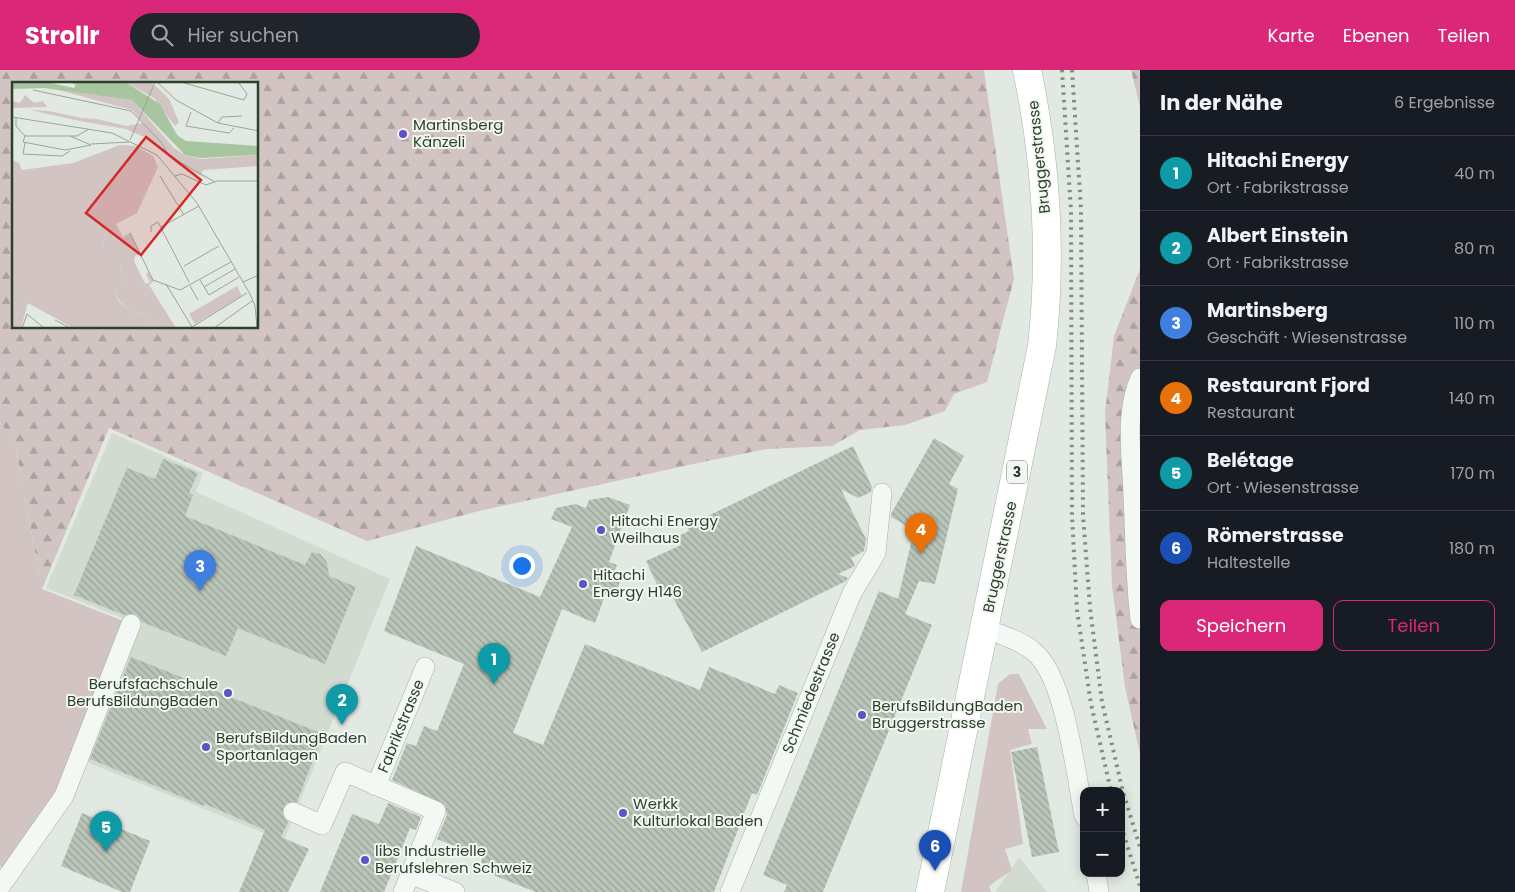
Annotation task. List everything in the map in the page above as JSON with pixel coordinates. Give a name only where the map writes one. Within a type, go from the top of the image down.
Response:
[{"type":"main road","name":"Bruggerstrasse","points":[[930,892],[1032,402],[1046,309],[1044,174],[1027,70]]},
{"type":"street","points":[[1140,378],[1136,386],[1131,423],[1137,591],[1140,619]]},
{"type":"street","name":"Schmiedestrasse","points":[[730,892],[854,588],[874,558],[882,493]]},
{"type":"street","points":[[0,887],[64,796],[131,624]]},
{"type":"street","points":[[985,628],[1032,650],[1042,659],[1053,678],[1062,710],[1080,797]]},
{"type":"street","name":"Fabrikstrasse","points":[[376,786],[425,667]]},
{"type":"street","name":"Fabrikstrasse","points":[[292,812],[322,825],[345,772],[436,811],[403,892]]},
{"type":"street","points":[[410,874],[455,892]]},
{"type":"street","points":[[1097,877],[1099,892]]},
{"type":"shaded area","name":"Berufsfachschule BerufsBildungBaden","points":[[112,433],[203,473],[196,492],[390,579],[284,841],[84,761],[140,625],[46,588]]},
{"type":"shaded area","points":[[1019,857],[1047,892],[995,892]]},
{"type":"green space","points":[[0,70],[984,70],[1014,279],[987,382],[954,394],[945,411],[905,425],[860,430],[832,446],[767,449],[698,463],[479,511],[367,541],[109,428],[42,589],[15,443],[0,422]]},
{"type":"green space","points":[[1131,70],[1140,70],[1140,107]]},
{"type":"green space","points":[[1140,269],[1140,754],[1125,687],[1112,585],[1105,413],[1114,336]]},
{"type":"green space","points":[[0,422],[15,443],[42,589],[131,624],[76,770],[10,873],[0,866]]},
{"type":"green space","points":[[1010,674],[1019,674],[1047,729],[1028,729],[1032,744],[1010,750],[1023,844],[1005,849],[1012,870],[989,886],[991,892],[961,892],[998,684]]},
{"type":"building","name":"BerufsBildungBaden Bruggerstrasse","points":[[934,438],[964,456],[949,484],[958,489],[935,584],[919,581],[905,614],[932,625],[823,892],[784,892],[787,885],[763,875],[879,591],[898,599],[914,530],[891,517],[891,514]]},
{"type":"building","points":[[853,446],[872,487],[871,492],[858,498],[841,489],[866,539],[864,551],[851,558],[855,566],[838,574],[848,578],[846,581],[702,652],[669,590],[661,593],[646,561],[681,545],[677,537],[689,531],[687,526]]},
{"type":"building","points":[[163,459],[198,473],[189,493],[193,495],[185,516],[305,565],[312,552],[320,554],[327,562],[329,576],[356,587],[325,664],[238,628],[226,656],[142,622],[136,614],[124,615],[74,595],[127,468],[155,479]]},
{"type":"building","points":[[608,497],[630,505],[609,562],[617,565],[613,576],[621,579],[616,593],[607,590],[595,623],[562,609],[513,733],[543,745],[585,644],[700,690],[709,667],[775,694],[779,685],[798,693],[757,795],[752,793],[714,892],[536,892],[478,869],[483,857],[437,839],[447,815],[445,805],[392,780],[407,743],[416,746],[424,726],[437,731],[464,664],[384,631],[416,546],[540,597],[572,527],[551,519],[556,508],[575,504],[586,508],[589,500]]},
{"type":"building","name":"BerufsBildungBaden Sportanlagen","points":[[131,657],[323,734],[297,802],[287,803],[283,808],[284,818],[288,822],[281,837],[309,849],[288,892],[239,892],[265,830],[205,804],[204,806],[90,759]]},
{"type":"building","points":[[1037,747],[1059,852],[1032,857],[1011,752]]},
{"type":"building","name":"libs Industrielle Berufslehren Schweiz","points":[[388,803],[421,817],[416,830],[410,828],[384,892],[320,892],[352,814],[379,824]]},
{"type":"building","points":[[82,813],[150,841],[130,892],[122,892],[61,866]]},
{"type":"railway","points":[[1062,70],[1071,211],[1072,515],[1077,610],[1091,704],[1110,787]]},
{"type":"railway","points":[[1072,70],[1081,209],[1083,515],[1090,608],[1102,702],[1123,792],[1140,847]]},
{"type":"railway","points":[[1123,832],[1140,886]]},
{"type":"place","name":"Martinsberg Känzeli","points":[[403,134]]},
{"type":"place","name":"Hitachi Energy Weilhaus","points":[[601,530]]},
{"type":"place","name":"Restaurant Fjord","points":[[921,554]]},
{"type":"place","name":"Hitachi Energy H146","points":[[583,584]]},
{"type":"place","name":"Martinsberg","points":[[200,591]]},
{"type":"place","name":"Hitachi Energy","points":[[494,684]]},
{"type":"place","name":"Berufsfachschule BerufsBildungBaden","points":[[228,693]]},
{"type":"place","name":"BerufsBildungBaden Bruggerstrasse","points":[[862,715]]},
{"type":"place","name":"Albert Einstein","points":[[342,725]]},
{"type":"place","name":"BerufsBildungBaden Sportanlagen","points":[[206,747]]},
{"type":"place","name":"Werkk Kulturlokal Baden","points":[[623,813]]},
{"type":"place","name":"Belétage","points":[[106,852]]},
{"type":"place","name":"libs Industrielle Berufslehren Schweiz","points":[[365,860]]},
{"type":"place","name":"Römerstrasse","points":[[935,871]]}]
